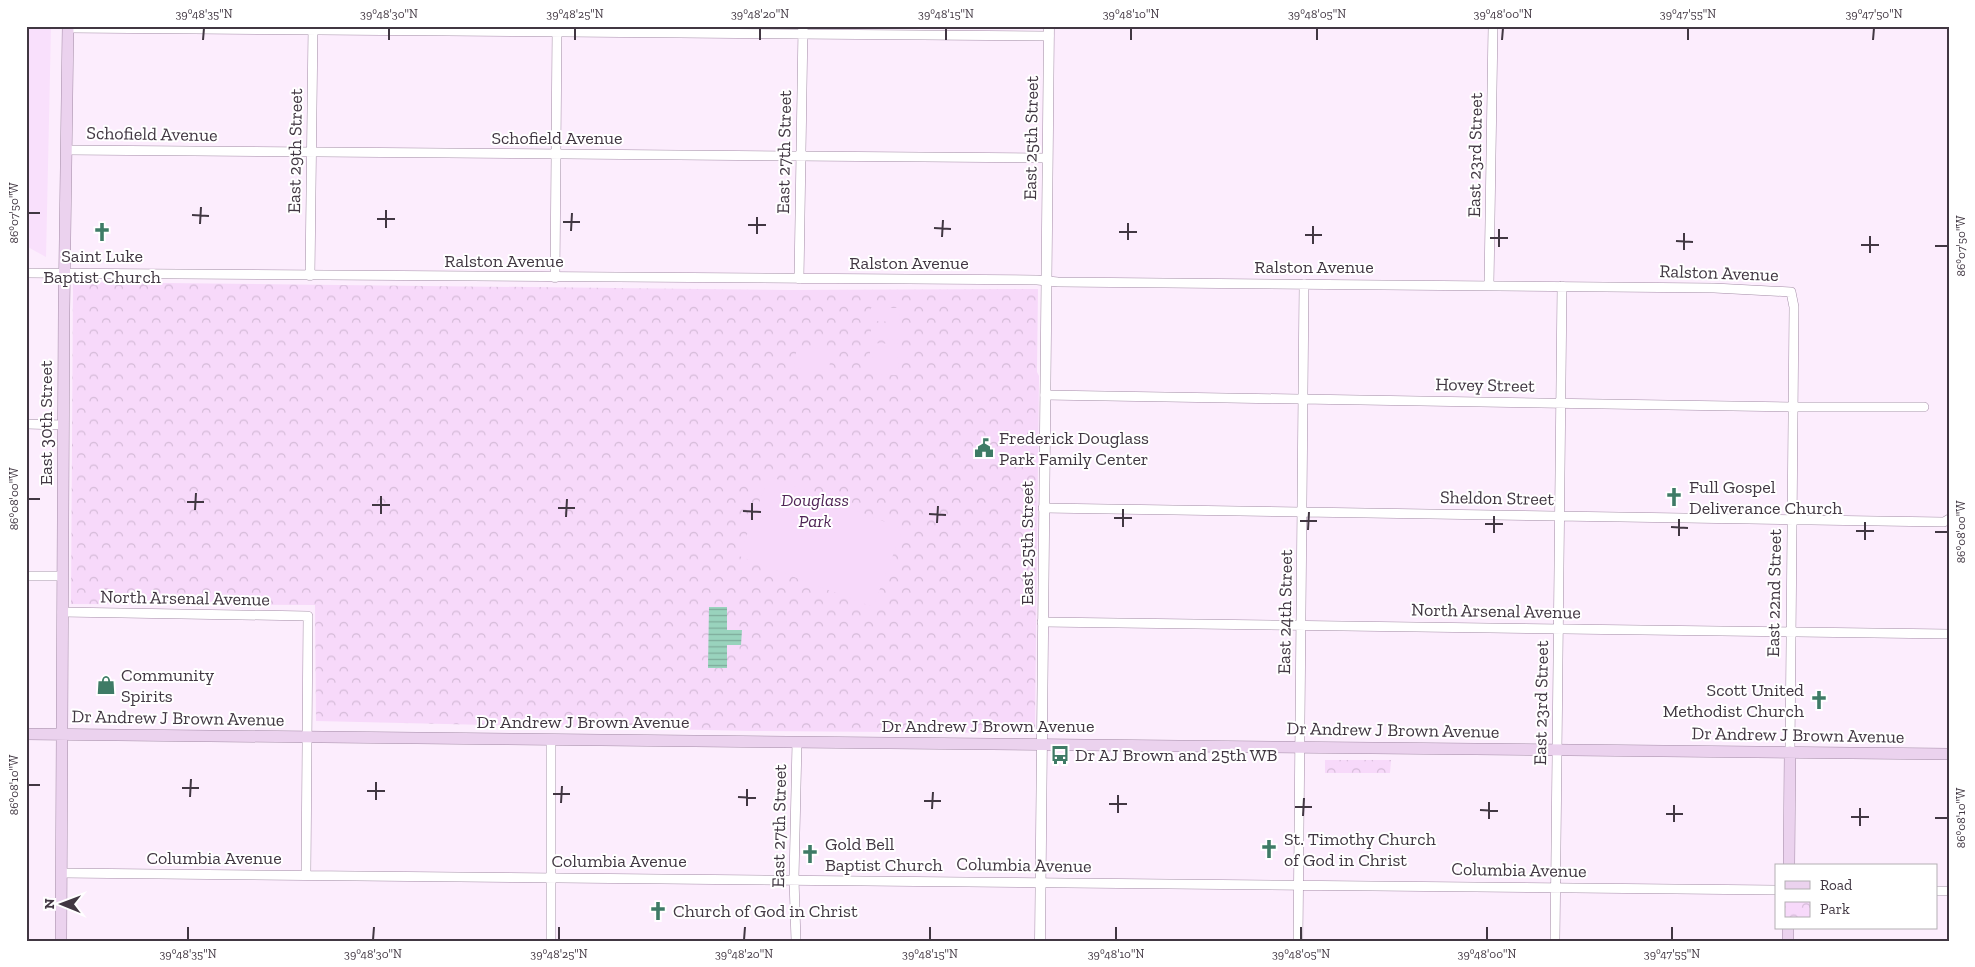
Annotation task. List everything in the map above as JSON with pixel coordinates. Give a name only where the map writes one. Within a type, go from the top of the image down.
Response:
[{"type":"main road","name":"East 30th Street","points":[[61,941],[64,273],[68,27]]},
{"type":"main road","name":"Dr Andrew J Brown Avenue","points":[[26,734],[1041,743],[1949,754]]},
{"type":"main road","name":"East 22nd Street","points":[[1789,864],[1790,752]]},
{"type":"street","name":"East 23rd Street","points":[[1489,285],[1493,26]]},
{"type":"street","points":[[68,27],[1049,31]]},
{"type":"street","name":"East 29th Street","points":[[310,276],[313,28]]},
{"type":"street","points":[[555,278],[557,29]]},
{"type":"street","name":"East 27th Street","points":[[799,279],[803,30]]},
{"type":"street","name":"East 25th Street","points":[[1040,941],[1049,31]]},
{"type":"street","name":"Schofield Avenue","points":[[66,150],[1047,158]]},
{"type":"street","name":"Ralston Avenue","points":[[26,273],[1489,285],[1791,292]]},
{"type":"street","name":"East 24th Street","points":[[1298,941],[1304,284]]},
{"type":"street","name":"East 23rd Street","points":[[1555,941],[1562,286]]},
{"type":"street","name":"East 22nd Street","points":[[1790,752],[1794,306],[1791,292]]},
{"type":"street","name":"Hovey Street","points":[[1045,396],[1561,402],[1793,407],[1924,407]]},
{"type":"street","points":[[26,424],[63,424]]},
{"type":"street","name":"Sheldon Street","points":[[1043,508],[1944,522],[1949,519]]},
{"type":"street","points":[[26,576],[63,576]]},
{"type":"street","name":"North Arsenal Avenue","points":[[62,612],[308,616],[306,737]]},
{"type":"street","name":"North Arsenal Avenue","points":[[1042,622],[1949,634]]},
{"type":"street","points":[[306,737],[306,875]]},
{"type":"street","points":[[551,740],[551,939]]},
{"type":"street","name":"East 27th Street","points":[[796,941],[794,879],[797,742]]},
{"type":"street","name":"Columbia Avenue","points":[[61,873],[1040,881],[1775,890]]},
{"type":"shaded area","points":[[26,26],[51,26],[46,257],[26,246]]},
{"type":"shaded area","points":[[709,607],[727,607],[727,630],[742,630],[741,645],[727,645],[727,668],[708,668]]},
{"type":"green space","name":"Douglass Park","points":[[73,282],[790,290],[1038,289],[1037,372],[1039,376],[1035,727],[1028,733],[751,731],[316,721],[315,605],[71,604]]},
{"type":"green space","points":[[871,308],[900,308],[899,322],[871,321]]},
{"type":"green space","points":[[871,326],[899,326],[899,340],[871,339]]},
{"type":"green space","points":[[870,343],[899,344],[899,357],[870,357]]},
{"type":"green space","points":[[797,346],[831,350],[829,372],[794,368]]},
{"type":"green space","points":[[870,361],[899,361],[898,375],[870,374]]},
{"type":"green space","points":[[769,476],[903,529],[873,607],[739,556]]},
{"type":"green space","points":[[1325,760],[1391,760],[1390,773],[1325,773]]},
{"type":"place","name":"Saint Luke Baptist Church","points":[[102,232]]},
{"type":"place","name":"Frederick Douglass Park Family Center","points":[[984,448]]},
{"type":"place","name":"Full Gospel Deliverance Church","points":[[1674,497]]},
{"type":"place","name":"Community Spirits","points":[[106,685]]},
{"type":"place","name":"Scott United Methodist Church","points":[[1819,700]]},
{"type":"place","name":"Dr AJ Brown and 25th WB","points":[[1060,755]]},
{"type":"place","name":"St. Timothy Church of God in Christ","points":[[1269,849]]},
{"type":"place","name":"Gold Bell Baptist Church","points":[[810,854]]},
{"type":"place","name":"Church of God in Christ","points":[[658,911]]}]
